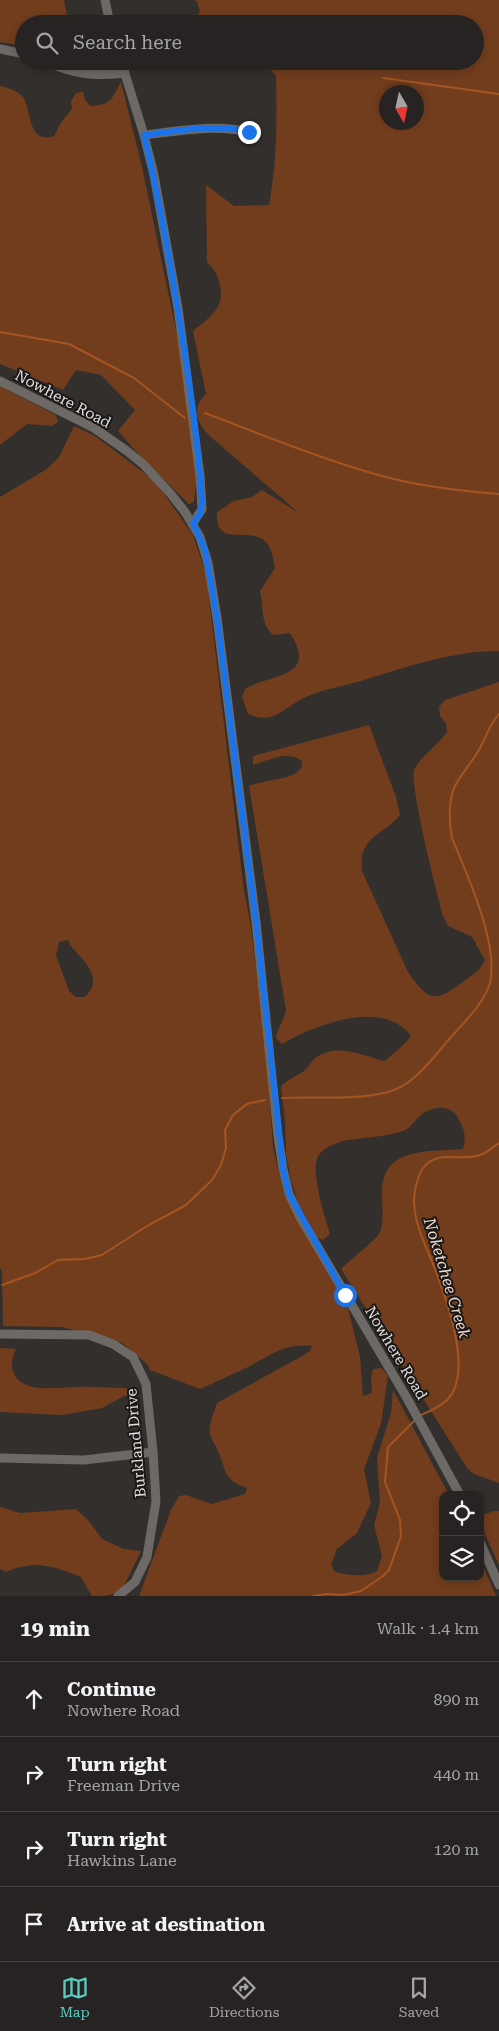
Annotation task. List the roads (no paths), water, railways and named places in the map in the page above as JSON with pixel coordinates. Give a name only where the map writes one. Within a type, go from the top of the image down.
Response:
[{"type":"street","points":[[105,0],[108,15]]},
{"type":"street","points":[[0,49],[15,52]]},
{"type":"street","points":[[67,70],[87,75],[125,73]]},
{"type":"street","points":[[124,70],[154,175],[178,308],[202,503],[200,514],[193,523]]},
{"type":"street","points":[[144,135],[217,127],[234,128],[249,132]]},
{"type":"street","name":"Nowhere Road","points":[[0,382],[82,422],[111,439],[148,469],[170,493],[193,523],[205,550],[216,609],[256,922],[275,1108],[289,1194],[300,1217],[408,1400],[458,1491]]},
{"type":"street","name":"Burkland Drive","points":[[0,1334],[89,1336],[113,1344],[133,1357],[146,1384],[156,1501],[147,1557],[135,1582],[118,1596]]},
{"type":"street","points":[[0,1458],[84,1460],[153,1452]]},
{"type":"street","points":[[484,1551],[499,1585]]},
{"type":"waterway","points":[[383,78],[499,94]]},
{"type":"waterway","points":[[0,332],[69,344],[134,378],[185,418]]},
{"type":"waterway","points":[[205,413],[314,454],[382,476],[440,488],[499,494]]},
{"type":"waterway","points":[[282,1098],[335,1098],[375,1095],[397,1089],[413,1079],[427,1066],[482,1000],[490,983],[492,967],[490,949],[480,909],[452,838],[450,811],[453,790],[456,784],[477,753],[499,714]]},
{"type":"waterway","points":[[2,1285],[35,1273],[58,1260],[85,1259],[102,1255],[147,1226],[186,1205],[212,1180],[221,1165],[226,1148],[225,1130],[233,1115],[247,1104],[265,1100]]},
{"type":"waterway","name":"Noketchee Creek","points":[[421,1415],[435,1409],[447,1400],[455,1388],[458,1372],[458,1355],[456,1336],[446,1299],[416,1220],[414,1200],[418,1179],[423,1168],[435,1159],[442,1157],[472,1157],[488,1151],[499,1143]]},
{"type":"waterway","name":"Noketchee Creek","points":[[314,1596],[326,1594],[343,1595],[361,1591],[389,1570],[401,1536],[400,1520],[385,1482],[388,1447],[415,1420]]}]
